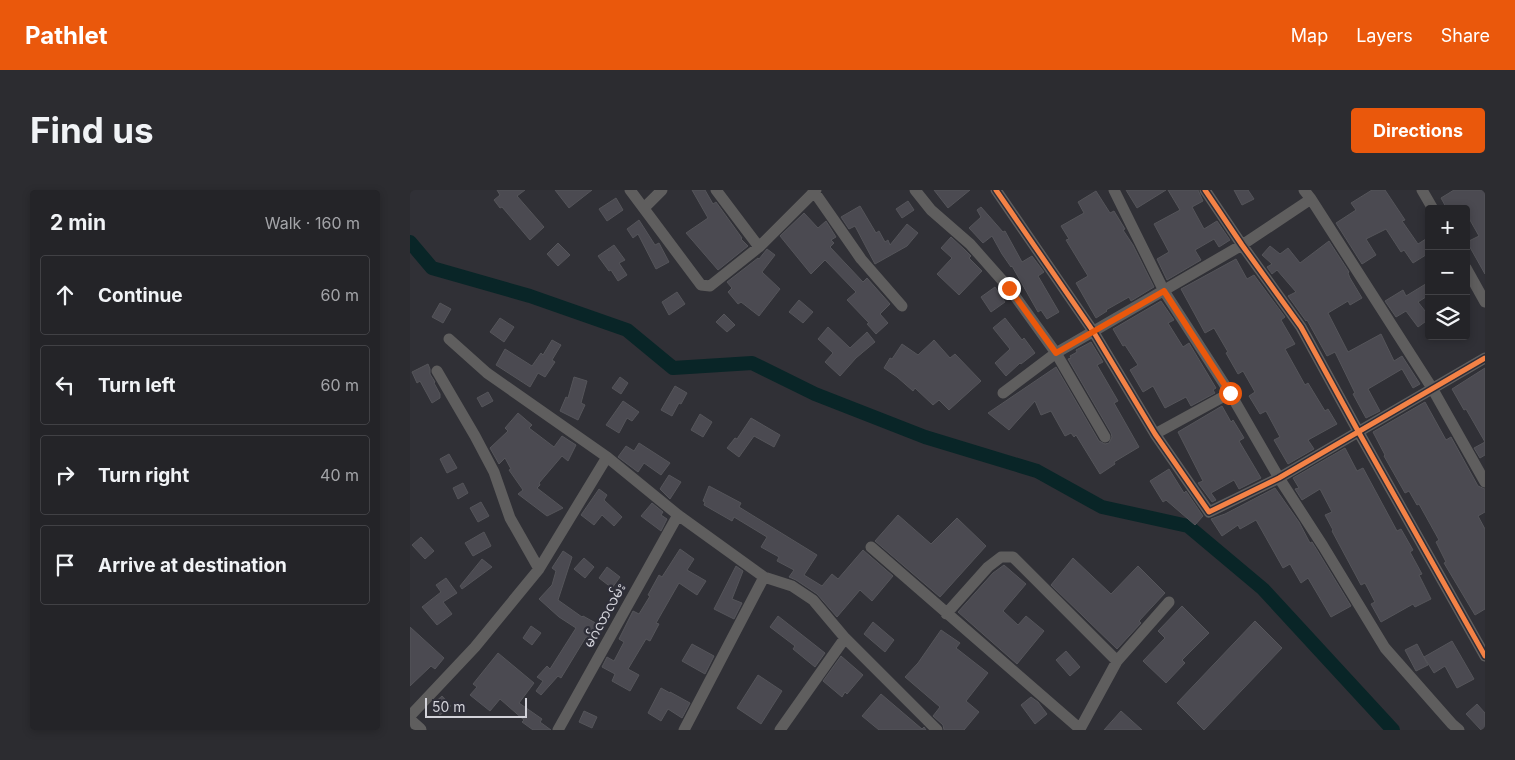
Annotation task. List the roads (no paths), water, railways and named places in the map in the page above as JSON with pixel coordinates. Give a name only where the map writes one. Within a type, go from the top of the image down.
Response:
[{"type":"street","points":[[630,190],[701,285],[710,286],[759,247],[815,190],[861,259],[902,306]]},
{"type":"street","points":[[644,208],[662,190]]},
{"type":"street","points":[[716,190],[759,247]]},
{"type":"street","points":[[915,190],[931,210],[970,244],[1009,288],[1056,353],[1106,437]]},
{"type":"street","points":[[996,190],[1094,331],[1155,434],[1209,512],[1279,478],[1485,358]]},
{"type":"street","points":[[1114,190],[1164,291],[1230,393],[1279,478],[1385,648],[1459,730]]},
{"type":"street","points":[[1205,190],[1301,327],[1485,656]]},
{"type":"street","points":[[1422,190],[1431,205]]},
{"type":"street","points":[[1003,393],[1056,353],[1242,245],[1308,195],[1432,388],[1485,482]]},
{"type":"street","points":[[1470,275],[1485,302]]},
{"type":"street","points":[[449,339],[487,373],[607,458],[678,515],[764,577],[792,586],[812,600],[845,638],[937,730]]},
{"type":"street","points":[[437,371],[494,472],[510,518],[539,569]]},
{"type":"street","points":[[1155,434],[1230,393]]},
{"type":"street","points":[[410,716],[475,647],[539,569],[607,458]]},
{"type":"street","name":"မဂ်လာလမ်း","points":[[558,730],[678,515]]},
{"type":"street","points":[[870,548],[1080,730],[1116,660],[1169,602]]},
{"type":"street","points":[[946,614],[988,567],[1001,557],[1013,557],[1116,660]]},
{"type":"street","points":[[684,730],[764,577]]},
{"type":"street","points":[[780,730],[845,638]]},
{"type":"street","points":[[410,722],[419,730]]},
{"type":"waterway","points":[[410,242],[432,268],[530,296],[627,330],[673,368],[752,363],[815,394],[925,437],[1037,471],[1102,507],[1188,526],[1263,589],[1393,730]]}]
